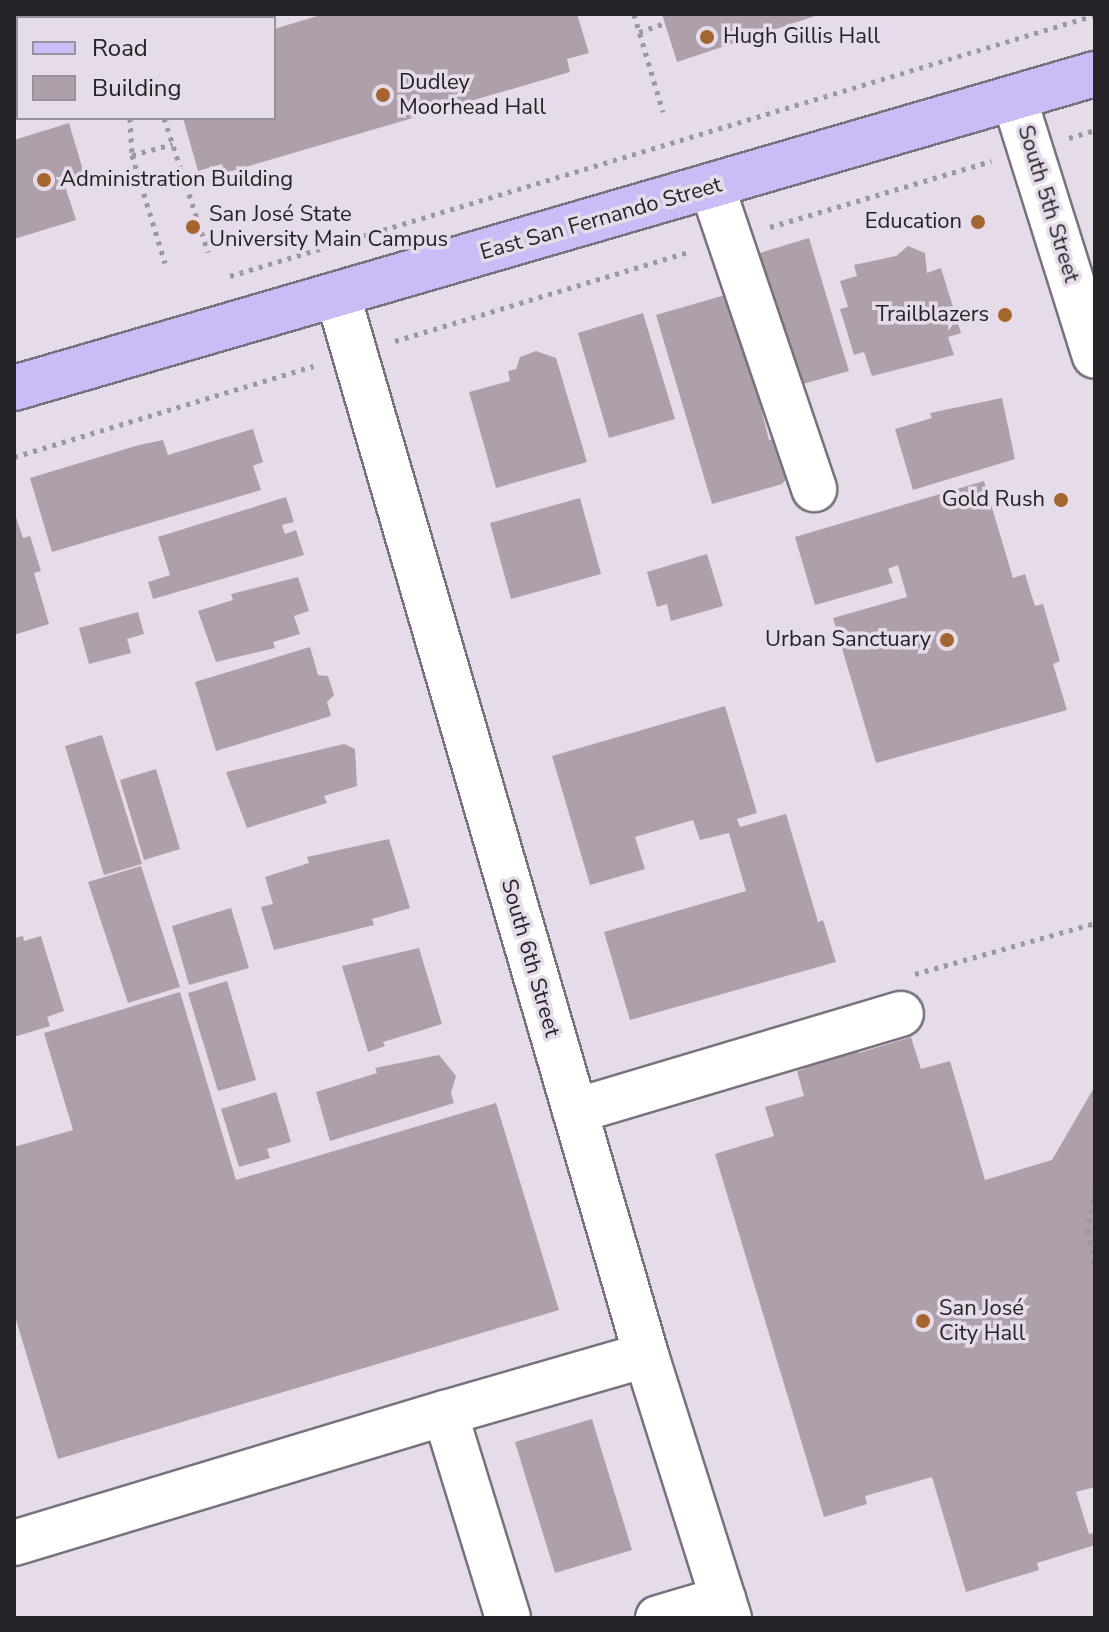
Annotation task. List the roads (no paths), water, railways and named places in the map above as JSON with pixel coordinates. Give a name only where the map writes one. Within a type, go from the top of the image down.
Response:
[{"type":"main road","name":"East San Fernando Street","points":[[14,388],[1095,74]]},
{"type":"street","name":"South 5th Street","points":[[1014,98],[1095,356]]},
{"type":"street","points":[[712,187],[814,489]]},
{"type":"street","name":"South 6th Street","points":[[338,296],[646,1355],[726,1608]]},
{"type":"street","points":[[575,1111],[901,1014]]},
{"type":"street","points":[[14,1543],[646,1355]]},
{"type":"street","points":[[445,1413],[508,1618]]},
{"type":"street","points":[[658,1618],[726,1608]]},
{"type":"place","name":"Hugh Gillis Hall","points":[[707,37]]},
{"type":"place","name":"Dudley Moorhead Hall","points":[[383,95]]},
{"type":"place","name":"Administration Building","points":[[44,180]]},
{"type":"place","name":"Education","points":[[978,222]]},
{"type":"place","name":"San José State University Main Campus","points":[[193,227]]},
{"type":"place","name":"Trailblazers","points":[[1005,315]]},
{"type":"place","name":"Gold Rush","points":[[1061,500]]},
{"type":"place","name":"Urban Sanctuary","points":[[947,640]]},
{"type":"place","name":"San José City Hall","points":[[923,1321]]}]
